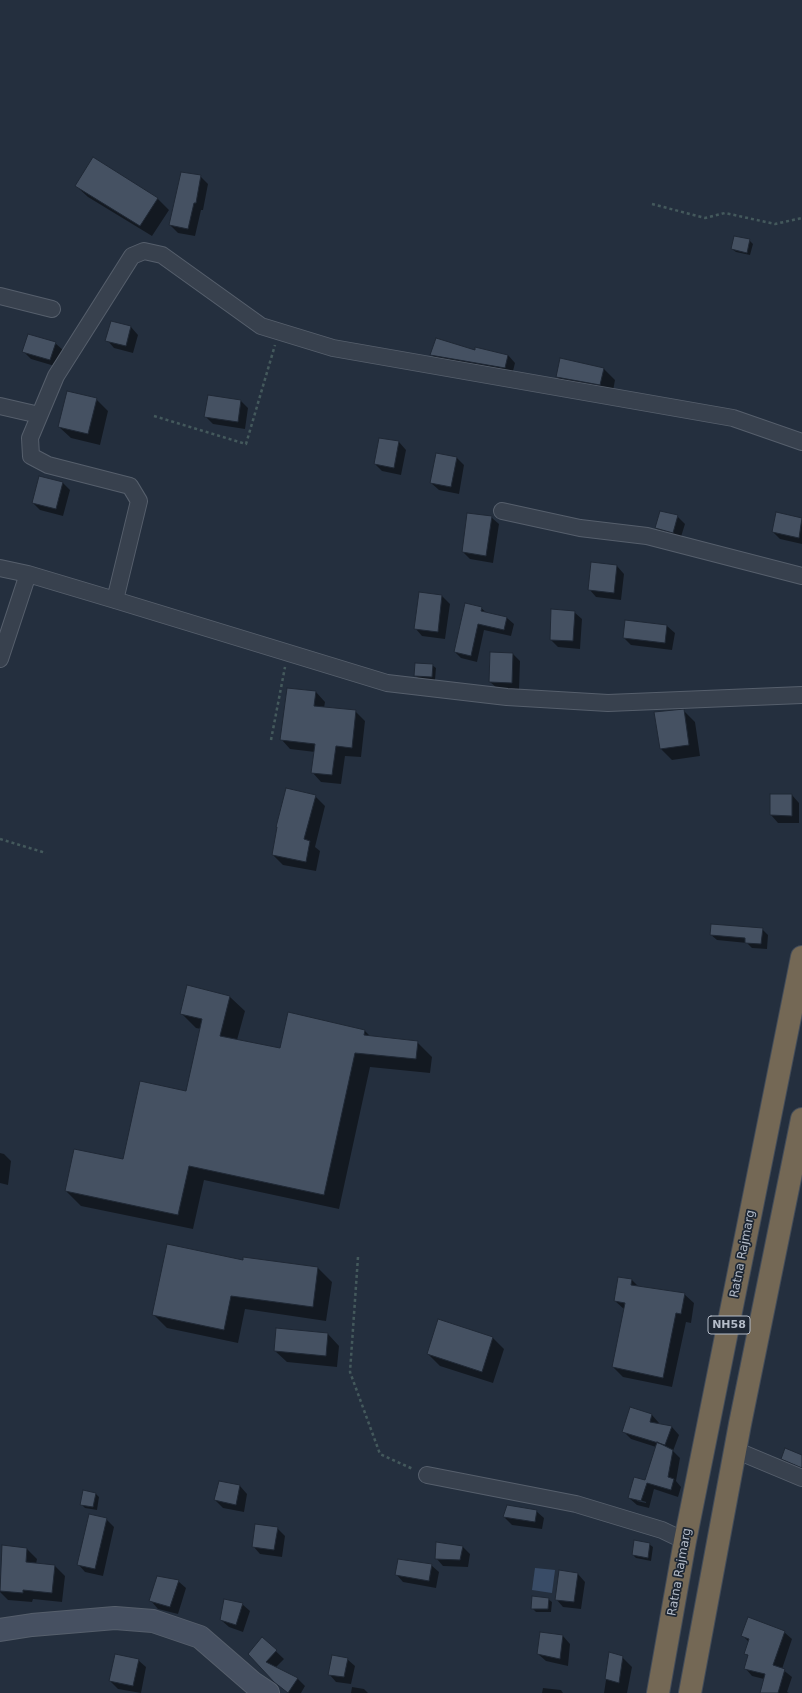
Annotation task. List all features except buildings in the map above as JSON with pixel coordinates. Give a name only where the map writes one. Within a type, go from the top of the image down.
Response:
[{"type":"highway","name":"Ratna Rajmarg","points":[[658,1693],[685,1541],[802,957]]},
{"type":"highway","name":"NH58","points":[[690,1693],[735,1450],[802,1124]]},
{"type":"street","points":[[115,600],[138,501],[130,486],[48,465],[31,456],[30,438],[56,376],[132,256],[144,251],[162,256],[262,326],[333,348],[734,418],[802,442]]},
{"type":"street","points":[[0,296],[52,309]]},
{"type":"street","points":[[0,406],[39,415]]},
{"type":"street","points":[[502,511],[580,528],[647,536],[802,576]]},
{"type":"street","points":[[0,568],[28,574],[387,683],[507,697],[608,703],[802,695]]},
{"type":"street","points":[[0,659],[28,574]]},
{"type":"street","points":[[735,1450],[802,1478]]},
{"type":"street","points":[[427,1475],[576,1504],[662,1530],[685,1541]]},
{"type":"street","points":[[0,1630],[32,1625],[115,1618],[153,1621],[200,1637],[253,1683],[268,1693]]},
{"type":"path","points":[[652,204],[705,218],[725,213],[775,224],[802,218]]},
{"type":"path","points":[[154,416],[246,444],[279,331]]},
{"type":"path","points":[[271,740],[287,652]]},
{"type":"path","points":[[0,839],[46,853]]},
{"type":"path","points":[[358,1256],[350,1372],[380,1454],[427,1475]]},
{"type":"water","points":[[535,1568],[555,1570],[552,1593],[532,1590]]}]
